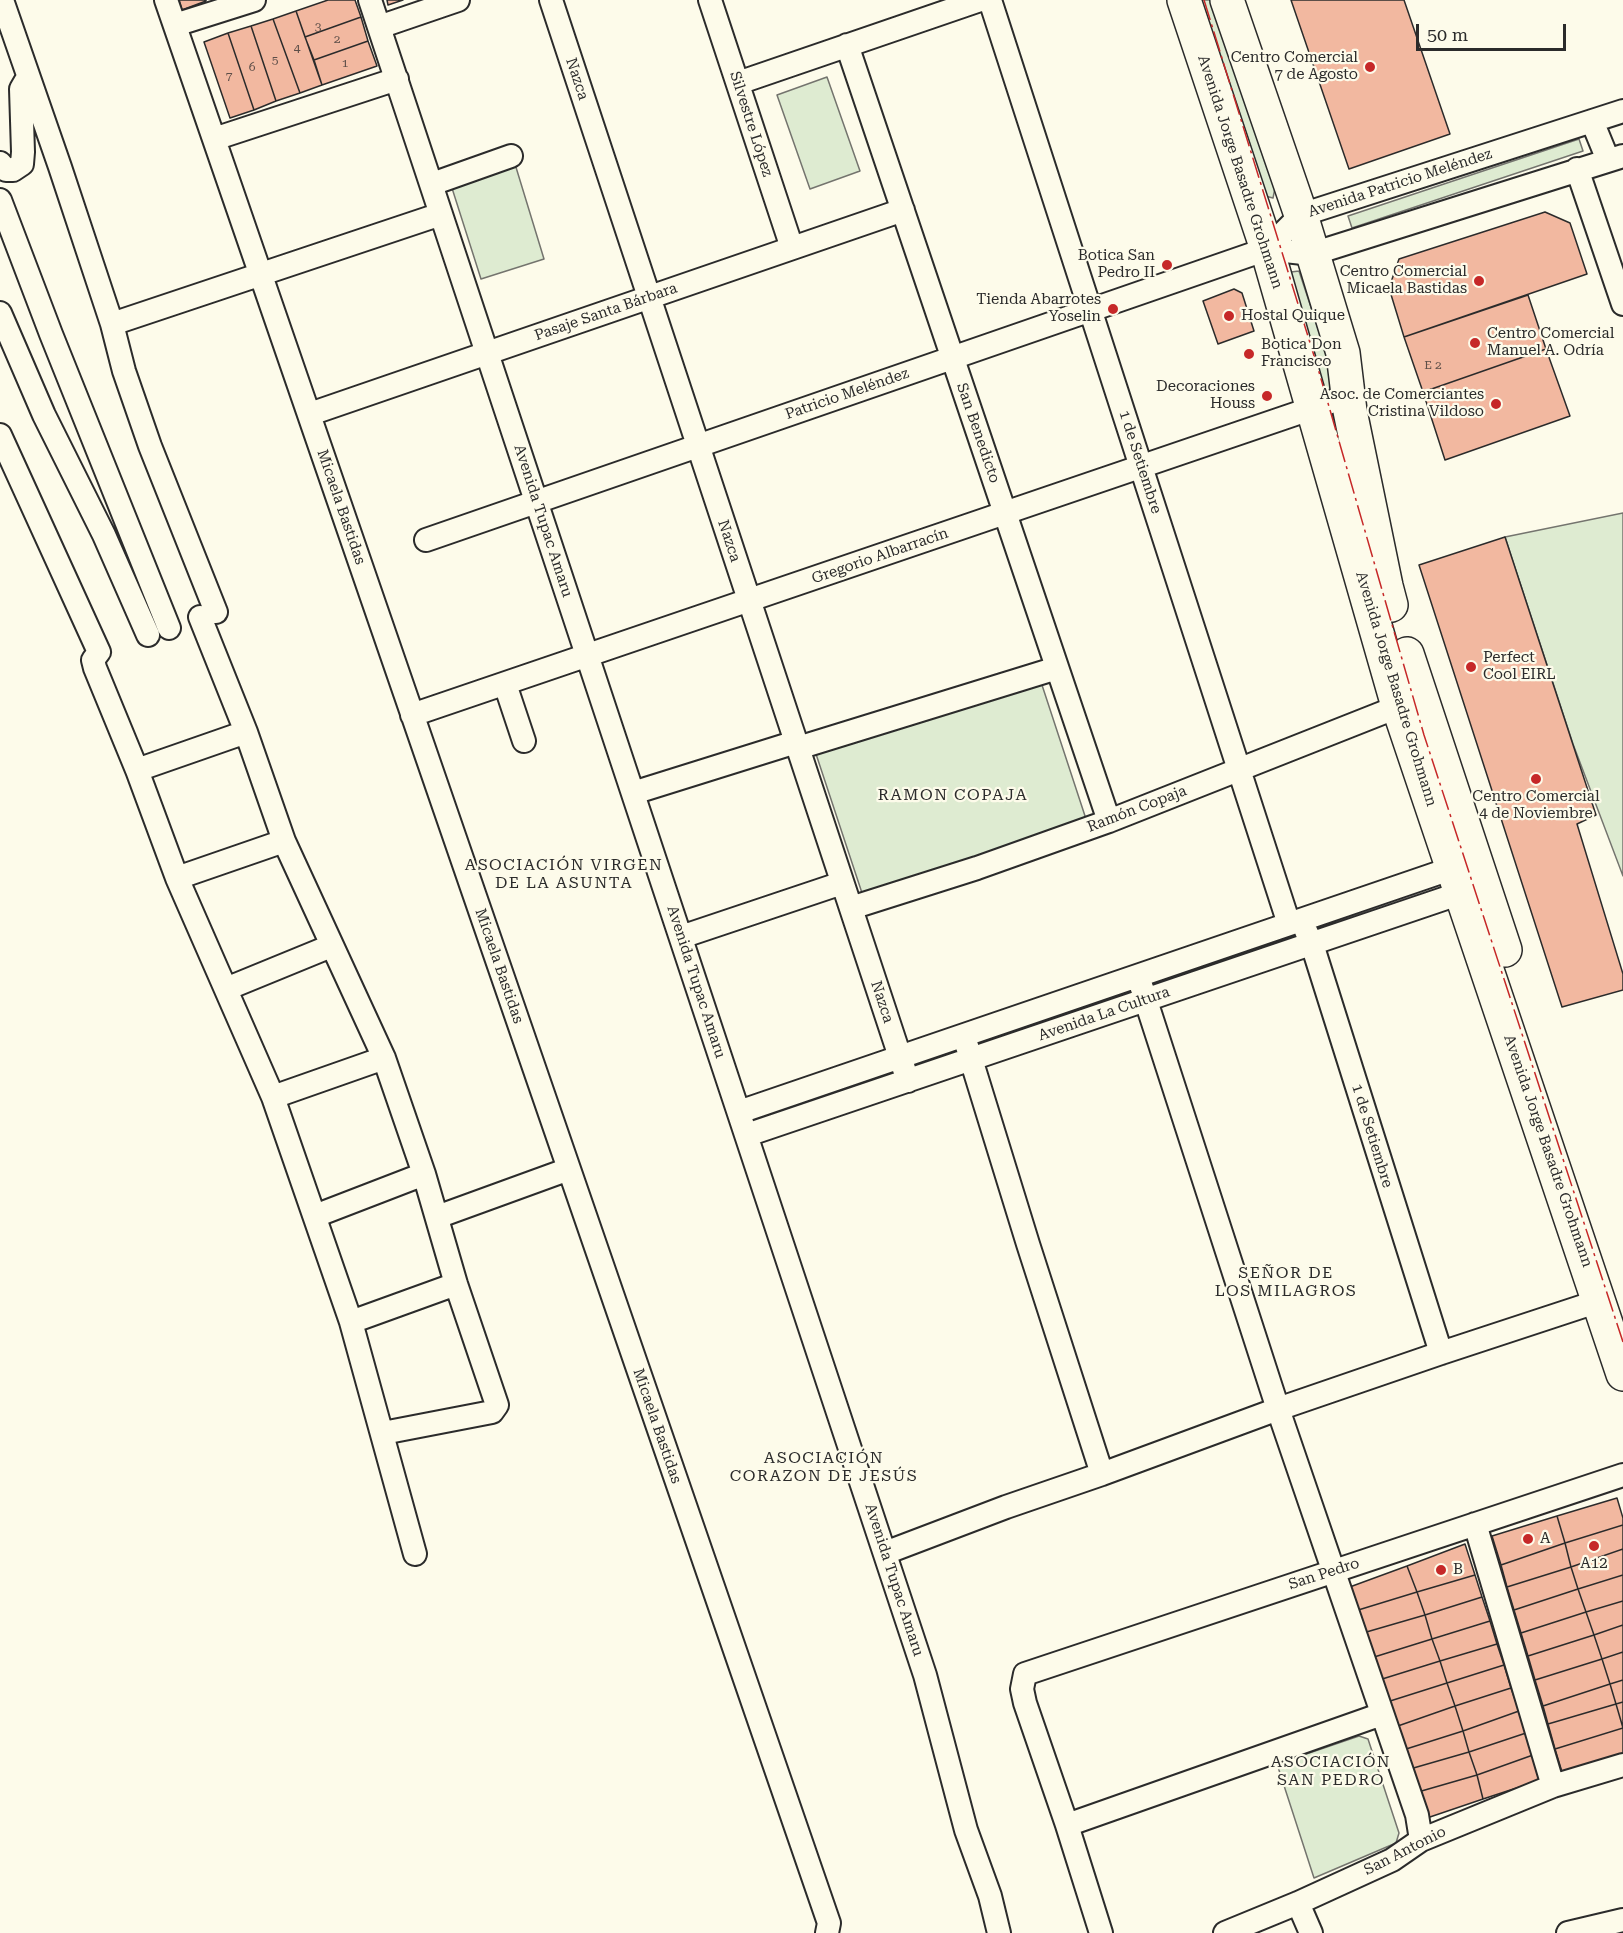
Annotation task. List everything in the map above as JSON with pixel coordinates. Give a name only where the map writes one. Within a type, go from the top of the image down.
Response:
[{"type":"highway","name":"Avenida Jorge Basadre Grohmann","points":[[1184,0],[1267,249],[1313,408],[1409,703],[1611,1302],[1623,1374]]},
{"type":"highway","name":"Avenida Jorge Basadre Grohmann","points":[[1227,0],[1301,215],[1343,353],[1348,396],[1409,703],[1457,881],[1611,1302]]},
{"type":"street","points":[[2,0],[112,324],[124,371],[284,841],[384,1058],[424,1174],[456,1284],[496,1405],[492,1412],[383,1433]]},
{"type":"street","name":"Micaela Bastidas","points":[[166,0],[825,1912],[828,1923],[827,1933]]},
{"type":"street","points":[[175,25],[254,0]]},
{"type":"street","name":"Avenida Tupac Amaru","points":[[370,0],[925,1675],[966,1830],[990,1896],[999,1933]]},
{"type":"street","points":[[380,27],[458,0]]},
{"type":"street","name":"Nazca","points":[[551,0],[908,1081]]},
{"type":"street","name":"Silvestre López","points":[[710,0],[792,248]]},
{"type":"street","points":[[738,83],[980,0]]},
{"type":"street","name":"1 de Setiembre","points":[[990,0],[1239,769],[1295,922],[1312,944],[1441,1353]]},
{"type":"street","name":"San Benedicto","points":[[847,45],[1108,821]]},
{"type":"street","points":[[0,163],[6,170],[13,170],[22,164],[21,89],[28,78]]},
{"type":"street","points":[[214,139],[397,79]]},
{"type":"street","name":"Avenida Patricio Meléndez","points":[[1267,249],[1301,215],[1623,111]]},
{"type":"street","points":[[1267,249],[1312,254],[1615,158],[1592,120]]},
{"type":"street","points":[[432,184],[511,156]]},
{"type":"street","points":[[1577,169],[1623,304]]},
{"type":"street","points":[[0,200],[170,628]]},
{"type":"street","name":"Pasaje Santa Bárbara","points":[[310,414],[903,210]]},
{"type":"street","points":[[112,324],[441,214]]},
{"type":"street","name":"Patricio Meléndez","points":[[426,540],[1267,249]]},
{"type":"street","points":[[0,314],[44,415],[104,535],[148,635]]},
{"type":"street","name":"Gregorio Albarracín","points":[[412,716],[1348,396]]},
{"type":"street","points":[[0,435],[99,652],[93,660],[95,668],[137,770],[177,878],[273,1097],[351,1322],[416,1554]]},
{"type":"street","points":[[633,793],[1057,668]]},
{"type":"street","points":[[505,684],[524,741]]},
{"type":"street","name":"Ramón Copaja","points":[[850,908],[977,868],[1108,821],[1409,703]]},
{"type":"street","points":[[137,770],[246,732]]},
{"type":"street","points":[[177,878],[284,841]]},
{"type":"street","name":"Avenida La Cultura","points":[[739,1112],[1295,922],[1457,881]]},
{"type":"street","name":"Avenida La Cultura","points":[[747,1136],[1312,944],[1457,881]]},
{"type":"street","points":[[681,938],[842,883]]},
{"type":"street","points":[[226,989],[331,946]]},
{"type":"street","points":[[1138,976],[1278,1409],[1417,1815],[1420,1840]]},
{"type":"street","points":[[964,1035],[1102,1474]]},
{"type":"street","points":[[273,1097],[384,1058]]},
{"type":"street","points":[[437,1217],[569,1169]]},
{"type":"street","points":[[315,1216],[424,1174]]},
{"type":"street","points":[[351,1322],[456,1284]]},
{"type":"street","points":[[885,1553],[1278,1409],[1441,1353],[1611,1302]]},
{"type":"street","name":"San Pedro","points":[[1067,1825],[1025,1703],[1022,1689],[1025,1674],[1623,1475]]},
{"type":"street","points":[[1475,1524],[1553,1786]]},
{"type":"street","points":[[1101,1933],[1067,1825],[1382,1714]]},
{"type":"street","name":"San Antonio","points":[[1225,1933],[1392,1860],[1420,1840],[1553,1786],[1623,1765]]},
{"type":"street","points":[[1298,1903],[1311,1933]]},
{"type":"street","points":[[1568,1933],[1623,1920]]},
{"type":"green space","points":[[1195,0],[1214,0],[1276,183],[1273,198],[1261,195]]},
{"type":"green space","points":[[827,77],[860,171],[810,189],[777,95]]},
{"type":"green space","points":[[1579,139],[1583,151],[1352,228],[1348,216]]},
{"type":"green space","points":[[515,164],[544,259],[481,279],[451,185]]},
{"type":"green space","points":[[1299,271],[1334,377],[1338,447],[1291,272]]},
{"type":"green space","points":[[1623,513],[1623,876],[1573,744],[1505,537]]},
{"type":"green space","points":[[1041,682],[1086,819],[1084,825],[862,893],[816,754]]},
{"type":"green space","points":[[1359,1736],[1368,1739],[1399,1833],[1396,1843],[1314,1878],[1277,1764]]},
{"type":"building","points":[[179,0],[206,0],[206,1],[182,10]]},
{"type":"building","points":[[328,0],[355,0],[361,17],[305,37],[296,11]]},
{"type":"building","points":[[387,0],[403,0],[388,5]]},
{"type":"building","name":"Centro Comercial 7 de Agosto","points":[[1291,0],[1404,0],[1450,134],[1349,169]]},
{"type":"building","points":[[296,11],[322,85],[300,93],[273,19]]},
{"type":"building","points":[[361,17],[368,41],[314,60],[305,37]]},
{"type":"building","points":[[273,19],[300,93],[276,101],[251,26]]},
{"type":"building","points":[[251,26],[276,101],[254,110],[228,33]]},
{"type":"building","points":[[228,33],[254,110],[230,118],[204,42]]},
{"type":"building","points":[[368,41],[377,66],[322,85],[314,60]]},
{"type":"building","name":"Centro Comercial Micaela Bastidas","points":[[1545,212],[1570,223],[1587,274],[1404,337],[1389,288],[1399,259]]},
{"type":"building","name":"Hostal Quique","points":[[1234,289],[1242,293],[1254,331],[1218,344],[1203,301]]},
{"type":"building","name":"Centro Comercial Manuel A. Odría","points":[[1528,295],[1546,349],[1423,392],[1404,337]]},
{"type":"building","name":"Asoc. de Comerciantes Cristina Vildoso","points":[[1546,349],[1570,416],[1445,460],[1423,392]]},
{"type":"building","name":"Centro Comercial 4 de Noviembre","points":[[1505,537],[1596,815],[1577,824],[1623,974],[1623,990],[1562,1007],[1419,565]]},
{"type":"building","name":"A","points":[[1617,1498],[1623,1525],[1565,1543],[1557,1516]]},
{"type":"building","name":"A","points":[[1557,1516],[1565,1543],[1501,1565],[1492,1536]]},
{"type":"building","name":"A12","points":[[1623,1525],[1623,1549],[1571,1567],[1565,1543]]},
{"type":"building","name":"A","points":[[1565,1543],[1571,1567],[1507,1587],[1501,1565]]},
{"type":"building","name":"B","points":[[1465,1544],[1475,1575],[1417,1592],[1407,1566]]},
{"type":"building","name":"A","points":[[1623,1549],[1623,1575],[1578,1589],[1571,1567]]},
{"type":"building","name":"B","points":[[1407,1566],[1417,1592],[1355,1611],[1347,1588]]},
{"type":"building","name":"A","points":[[1571,1567],[1578,1589],[1514,1610],[1507,1587]]},
{"type":"building","name":"B","points":[[1475,1575],[1482,1597],[1425,1615],[1417,1592]]},
{"type":"building","points":[[1623,1575],[1623,1601],[1586,1612],[1578,1589]]},
{"type":"building","points":[[1578,1589],[1586,1612],[1521,1633],[1514,1610]]},
{"type":"building","name":"B","points":[[1417,1592],[1425,1615],[1363,1633],[1355,1611]]},
{"type":"building","name":"B","points":[[1482,1597],[1490,1621],[1432,1639],[1425,1615]]},
{"type":"building","points":[[1623,1601],[1623,1625],[1594,1635],[1586,1612]]},
{"type":"building","points":[[1586,1612],[1594,1635],[1528,1656],[1521,1633]]},
{"type":"building","points":[[1425,1615],[1432,1639],[1371,1658],[1363,1633]]},
{"type":"building","points":[[1490,1621],[1497,1644],[1440,1661],[1432,1639]]},
{"type":"building","points":[[1623,1625],[1623,1652],[1602,1659],[1594,1635]]},
{"type":"building","points":[[1594,1635],[1602,1659],[1535,1680],[1528,1656]]},
{"type":"building","points":[[1432,1639],[1440,1661],[1379,1680],[1371,1658]]},
{"type":"building","points":[[1497,1644],[1504,1665],[1447,1683],[1440,1661]]},
{"type":"building","points":[[1623,1652],[1623,1680],[1610,1684],[1602,1659]]},
{"type":"building","points":[[1602,1659],[1610,1684],[1543,1706],[1535,1680]]},
{"type":"building","points":[[1440,1661],[1447,1683],[1387,1702],[1379,1680]]},
{"type":"building","points":[[1504,1665],[1511,1688],[1455,1706],[1447,1683]]},
{"type":"building","points":[[1623,1680],[1623,1702],[1616,1704],[1610,1684]]},
{"type":"building","points":[[1447,1683],[1455,1706],[1395,1727],[1387,1702]]},
{"type":"building","points":[[1610,1684],[1616,1704],[1548,1724],[1543,1706]]},
{"type":"building","points":[[1511,1688],[1519,1711],[1463,1731],[1455,1706]]},
{"type":"building","points":[[1623,1702],[1623,1728],[1616,1704]]},
{"type":"building","points":[[1616,1704],[1623,1728],[1555,1749],[1548,1724]]},
{"type":"building","points":[[1455,1706],[1463,1731],[1403,1750],[1395,1727]]},
{"type":"building","points":[[1519,1711],[1526,1733],[1469,1752],[1463,1731]]},
{"type":"building","points":[[1623,1728],[1623,1753],[1562,1772],[1555,1749]]},
{"type":"building","points":[[1463,1731],[1469,1752],[1410,1769],[1403,1750]]},
{"type":"building","points":[[1526,1733],[1533,1755],[1477,1775],[1469,1752]]},
{"type":"building","points":[[1469,1752],[1477,1775],[1418,1792],[1410,1769]]},
{"type":"building","points":[[1533,1755],[1541,1780],[1483,1799],[1477,1775]]},
{"type":"building","points":[[1477,1775],[1483,1799],[1427,1818],[1418,1792]]},
{"type":"power","points":[[1204,0],[1319,372],[1424,735],[1623,1342]]},
{"type":"place","name":"Centro Comercial 7 de Agosto","points":[[1370,67]]},
{"type":"place","name":"Botica San Pedro II","points":[[1167,265]]},
{"type":"place","name":"Centro Comercial Micaela Bastidas","points":[[1479,281]]},
{"type":"place","name":"Tienda Abarrotes Yoselin","points":[[1113,309]]},
{"type":"place","name":"Hostal Quique","points":[[1229,316]]},
{"type":"place","name":"Centro Comercial Manuel A. Odría","points":[[1475,343]]},
{"type":"place","name":"Botica Don Francisco","points":[[1249,354]]},
{"type":"place","name":"Decoraciones Houss","points":[[1267,396]]},
{"type":"place","name":"Asoc. de Comerciantes Cristina Vildoso","points":[[1496,404]]},
{"type":"place","name":"Perfect Cool EIRL","points":[[1471,667]]},
{"type":"place","name":"Centro Comercial 4 de Noviembre","points":[[1536,779]]},
{"type":"place","name":"A","points":[[1528,1539]]},
{"type":"place","name":"A12","points":[[1594,1546]]},
{"type":"place","name":"B","points":[[1441,1570]]},
{"type":"district","name":"RAMON COPAJA","points":[[953,795]]},
{"type":"district","name":"ASOCIACIÓN VIRGEN DE LA ASUNTA","points":[[564,874]]},
{"type":"district","name":"SEÑOR DE LOS MILAGROS","points":[[1286,1282]]},
{"type":"district","name":"ASOCIACIÓN CORAZON DE JESÚS","points":[[824,1467]]},
{"type":"district","name":"ASOCIACIÓN SAN PEDRO","points":[[1331,1771]]}]
